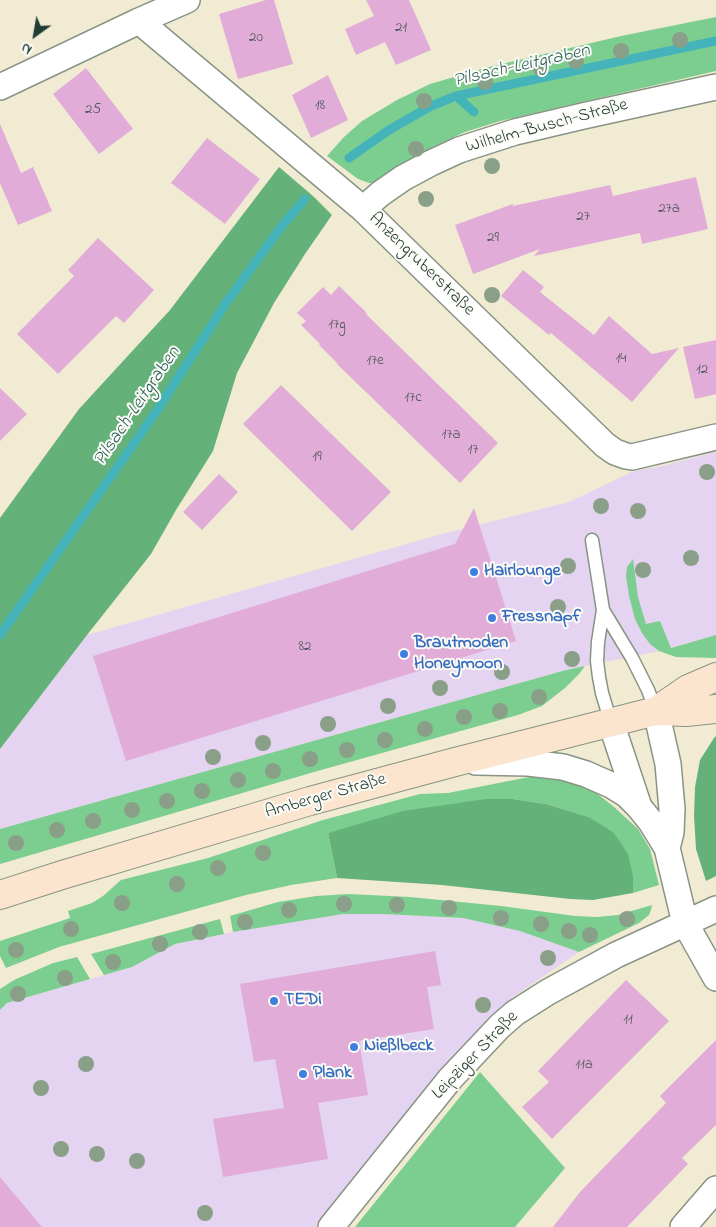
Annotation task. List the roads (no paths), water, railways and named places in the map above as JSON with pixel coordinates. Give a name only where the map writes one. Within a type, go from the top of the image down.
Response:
[{"type":"main road","name":"Amberger Straße","points":[[656,711],[688,689],[716,677]]},
{"type":"main road","name":"Amberger Straße","points":[[0,895],[70,872],[310,801],[455,762],[656,711],[686,712],[716,709]]},
{"type":"street","points":[[0,87],[139,20],[187,0]]},
{"type":"street","name":"Anzengruberstraße","points":[[139,20],[363,209],[605,445],[615,452],[632,457],[716,437]]},
{"type":"street","name":"Wilhelm-Busch-Straße","points":[[363,209],[403,178],[431,162],[460,150],[515,132],[716,87]]},
{"type":"street","points":[[656,711],[668,764],[672,809],[667,848]]},
{"type":"street","points":[[611,723],[639,807]]},
{"type":"street","points":[[455,762],[528,763],[563,767],[586,774],[611,785],[627,795],[651,822],[667,848],[684,923],[716,978]]},
{"type":"street","name":"Leipziger Straße","points":[[331,1227],[450,1079],[515,1012],[616,955],[716,909]]},
{"type":"street","points":[[683,1227],[716,1189]]},
{"type":"lane","points":[[592,540],[603,610],[598,642],[598,677],[611,723]]},
{"type":"lane","points":[[603,610],[632,658],[656,711]]},
{"type":"waterway","name":"Pilsach-Leitgraben","points":[[349,158],[389,130],[431,106],[456,96],[716,41]]},
{"type":"waterway","points":[[456,96],[474,112]]},
{"type":"waterway","name":"Pilsach-Leitgraben","points":[[0,635],[158,409],[226,303],[281,227],[305,199]]},
{"type":"place","name":"Hairlounge","points":[[474,572]]},
{"type":"place","name":"Fressnapf","points":[[492,618]]},
{"type":"place","name":"Brautmoden Honeymoon","points":[[404,654]]},
{"type":"place","name":"TEDi","points":[[274,1001]]},
{"type":"place","name":"Nießlbeck","points":[[354,1047]]},
{"type":"place","name":"Plank","points":[[303,1074]]}]
